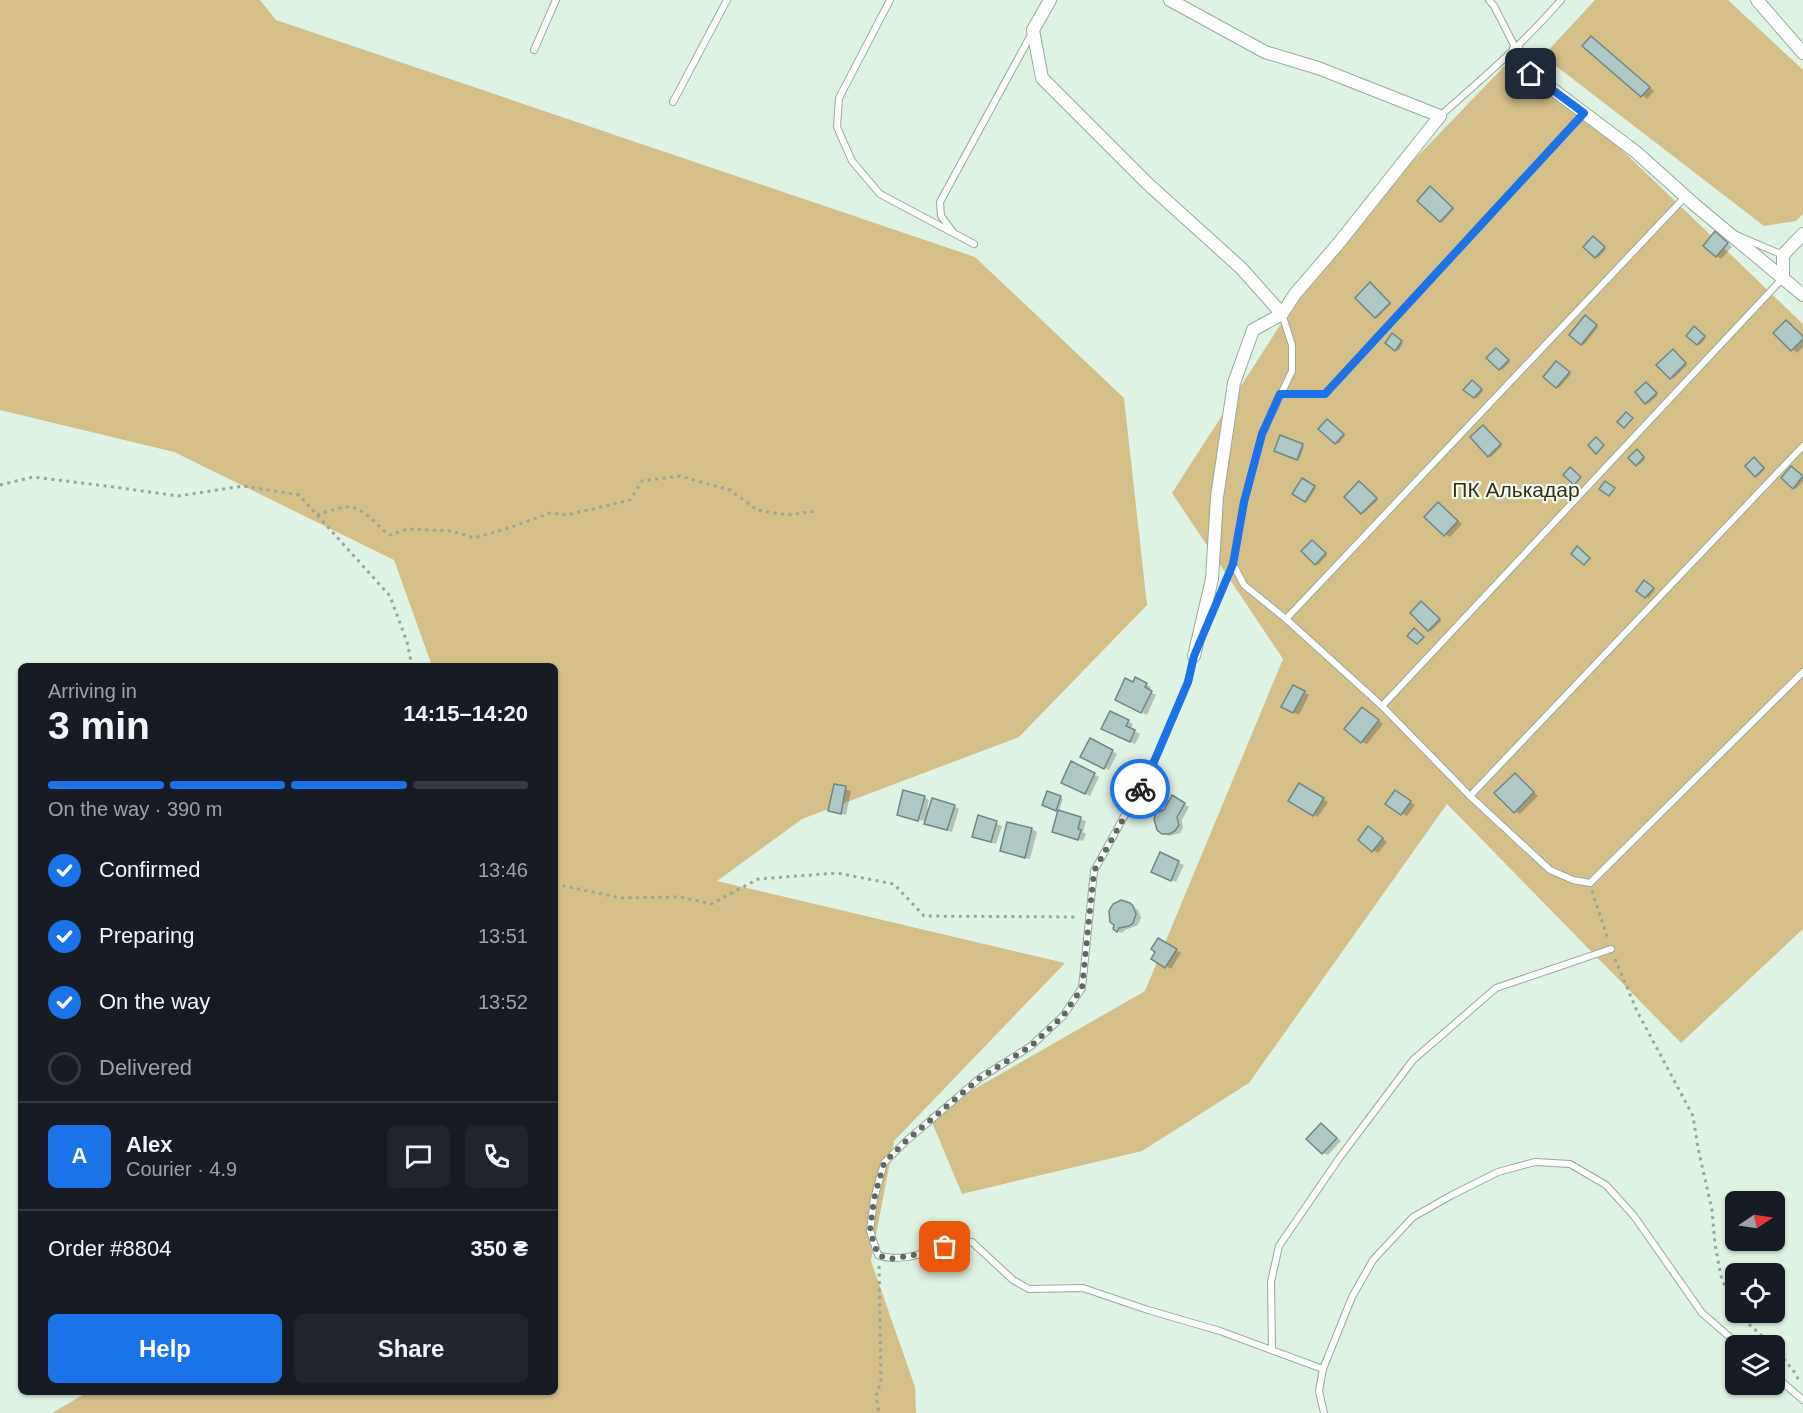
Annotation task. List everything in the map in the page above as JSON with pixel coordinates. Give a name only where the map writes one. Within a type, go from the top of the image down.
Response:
[{"type":"street","points":[[1050,0],[1033,30],[1042,78],[1148,184],[1241,268],[1282,314]]},
{"type":"street","points":[[1170,0],[1266,52],[1318,68],[1440,116],[1295,294],[1282,314],[1253,330],[1234,383],[1216,497],[1212,579],[1194,656]]},
{"type":"street","points":[[1757,0],[1803,53]]},
{"type":"street","points":[[1516,48],[1531,74],[1636,152],[1803,295]]},
{"type":"street","points":[[1783,278],[1783,255],[1803,234]]},
{"type":"lane","points":[[534,50],[556,0]]},
{"type":"lane","points":[[673,102],[727,0]]},
{"type":"lane","points":[[890,0],[839,98],[837,127],[852,161],[880,194],[974,244]]},
{"type":"lane","points":[[1489,0],[1516,48]]},
{"type":"lane","points":[[1440,116],[1537,28],[1561,0]]},
{"type":"lane","points":[[955,234],[941,216],[940,202],[1033,30]]},
{"type":"lane","points":[[1280,394],[1325,394],[1584,113]]},
{"type":"lane","points":[[1286,620],[1685,196]]},
{"type":"lane","points":[[1724,229],[1783,255]]},
{"type":"lane","points":[[1382,706],[1783,278]]},
{"type":"lane","points":[[1282,314],[1292,345],[1292,371],[1262,434],[1244,502],[1233,564],[1194,656],[1188,682],[1153,764],[1094,871],[1082,988],[1063,1016],[1031,1046],[980,1078],[905,1142],[884,1163],[874,1199],[870,1231],[878,1255],[889,1259],[932,1252],[958,1243],[972,1242],[1013,1280],[1029,1289],[1083,1288],[1220,1331],[1323,1369]]},
{"type":"lane","points":[[1470,796],[1803,446]]},
{"type":"lane","points":[[1233,564],[1244,585],[1382,706],[1470,796],[1550,870],[1573,880],[1590,883],[1803,672]]},
{"type":"lane","points":[[1272,1350],[1272,1281],[1280,1246],[1340,1156],[1413,1060],[1496,988],[1611,949]]},
{"type":"lane","points":[[1324,1413],[1319,1391],[1323,1369],[1372,1260],[1413,1217],[1498,1172],[1535,1162],[1570,1164],[1606,1185],[1634,1216],[1702,1313],[1727,1335]]},
{"type":"lane","points":[[1785,1384],[1803,1400]]},
{"type":"path","points":[[317,515],[347,506],[360,510],[390,535],[407,529],[452,531],[474,538],[550,513],[567,515],[630,500],[642,481],[680,476],[730,490],[757,510],[788,515],[816,511]]},
{"type":"path","points":[[0,486],[33,477],[178,496],[243,486],[299,495],[390,596],[407,642],[411,663]]},
{"type":"path","points":[[558,885],[621,898],[681,897],[711,904],[758,879],[837,873],[894,884],[924,916],[1088,918]]},
{"type":"path","points":[[1590,883],[1611,949],[1637,1011],[1693,1116],[1712,1210],[1721,1276],[1725,1286]]},
{"type":"path","points":[[878,1255],[881,1381],[876,1396],[879,1413]]},
{"type":"path","points":[[1748,1323],[1761,1335]]},
{"type":"path","points":[[1785,1360],[1800,1383]]},
{"type":"green space","points":[[0,0],[260,0],[276,20],[975,257],[1124,398],[1147,605],[1019,737],[802,819],[717,881],[1065,963],[894,1141],[871,1261],[915,1387],[916,1413],[52,1413],[83,1395],[558,1395],[558,663],[431,663],[394,560],[174,452],[0,410]]},
{"type":"green space","points":[[1595,0],[1728,0],[1803,70],[1803,214],[1796,221],[1764,226],[1543,56]]},
{"type":"green space","name":"ПК Алькадар","points":[[1519,51],[1803,324],[1803,929],[1681,1043],[1447,804],[1249,1083],[1142,1151],[962,1194],[929,1115],[1145,991],[1283,659],[1172,493],[1331,246]]},
{"type":"building","points":[[1591,36],[1650,87],[1641,97],[1582,46]]},
{"type":"building","points":[[1430,186],[1453,208],[1440,222],[1417,201]]},
{"type":"building","points":[[1715,231],[1728,243],[1716,257],[1703,246]]},
{"type":"building","points":[[1593,236],[1605,247],[1595,258],[1583,247]]},
{"type":"building","points":[[1370,282],[1390,303],[1375,318],[1355,298]]},
{"type":"building","points":[[1585,315],[1597,325],[1581,345],[1569,335]]},
{"type":"building","points":[[1786,320],[1803,336],[1803,339],[1791,351],[1773,333]]},
{"type":"building","points":[[1694,326],[1705,336],[1697,345],[1686,336]]},
{"type":"building","points":[[1392,333],[1402,341],[1395,351],[1385,343]]},
{"type":"building","points":[[1496,348],[1509,360],[1499,370],[1486,358]]},
{"type":"building","points":[[1673,349],[1686,363],[1670,379],[1656,365]]},
{"type":"building","points":[[1556,361],[1570,372],[1556,388],[1543,377]]},
{"type":"building","points":[[1472,380],[1482,389],[1474,398],[1463,390]]},
{"type":"building","points":[[1646,382],[1657,393],[1645,404],[1635,392]]},
{"type":"building","points":[[1626,412],[1633,418],[1624,428],[1617,422]]},
{"type":"building","points":[[1327,419],[1344,434],[1335,444],[1318,429]]},
{"type":"building","points":[[1483,425],[1501,444],[1488,457],[1470,437]]},
{"type":"building","points":[[1280,435],[1303,444],[1297,460],[1274,451]]},
{"type":"building","points":[[1596,437],[1604,445],[1596,454],[1588,445]]},
{"type":"building","points":[[1637,449],[1644,457],[1636,466],[1628,458]]},
{"type":"building","points":[[1754,457],[1764,468],[1755,477],[1745,466]]},
{"type":"building","points":[[1791,466],[1803,476],[1793,489],[1781,478]]},
{"type":"building","points":[[1570,467],[1581,477],[1574,485],[1563,475]]},
{"type":"building","points":[[1302,478],[1315,486],[1305,502],[1292,494]]},
{"type":"building","points":[[1359,481],[1377,498],[1361,514],[1344,497]]},
{"type":"building","points":[[1605,481],[1615,488],[1609,496],[1599,489]]},
{"type":"building","points":[[1438,502],[1458,521],[1444,536],[1424,517]]},
{"type":"building","points":[[1312,540],[1326,553],[1315,565],[1301,551]]},
{"type":"building","points":[[1577,546],[1590,558],[1584,565],[1571,554]]},
{"type":"building","points":[[1644,580],[1654,588],[1645,598],[1636,591]]},
{"type":"building","points":[[1421,601],[1440,619],[1428,631],[1410,613]]},
{"type":"building","points":[[1414,628],[1424,637],[1417,644],[1407,636]]},
{"type":"building","points":[[1135,677],[1147,683],[1145,687],[1152,691],[1141,713],[1115,700],[1125,678],[1133,682]]},
{"type":"building","points":[[1293,685],[1305,691],[1293,713],[1281,707]]},
{"type":"building","points":[[1362,707],[1379,720],[1361,743],[1344,729]]},
{"type":"building","points":[[1110,711],[1129,720],[1126,726],[1135,730],[1130,742],[1101,729]]},
{"type":"building","points":[[1090,738],[1113,750],[1104,769],[1080,757]]},
{"type":"building","points":[[1071,761],[1095,773],[1085,794],[1061,783]]},
{"type":"building","points":[[1515,773],[1534,792],[1514,813],[1494,793]]},
{"type":"building","points":[[1299,783],[1324,798],[1313,816],[1288,801]]},
{"type":"building","points":[[834,784],[846,786],[841,814],[828,811]]},
{"type":"building","points":[[903,790],[925,796],[918,821],[897,815]]},
{"type":"building","points":[[1395,790],[1411,801],[1401,815],[1385,804]]},
{"type":"building","points":[[1047,791],[1061,796],[1056,811],[1042,805]]},
{"type":"building","points":[[1172,795],[1185,803],[1177,817],[1179,825],[1175,831],[1162,834],[1157,830],[1154,819],[1156,813],[1164,810]]},
{"type":"building","points":[[932,798],[955,805],[947,830],[924,824]]},
{"type":"building","points":[[1058,810],[1081,817],[1078,840],[1052,832]]},
{"type":"building","points":[[978,815],[997,821],[991,842],[972,837]]},
{"type":"building","points":[[1007,822],[1032,828],[1025,858],[1000,851]]},
{"type":"building","points":[[1368,826],[1383,838],[1372,852],[1358,840]]},
{"type":"building","points":[[1160,852],[1179,861],[1171,881],[1151,872]]},
{"type":"building","points":[[1121,900],[1130,903],[1136,914],[1133,923],[1119,928],[1117,932],[1110,922],[1109,911],[1113,904]]},
{"type":"building","points":[[1158,938],[1177,949],[1165,968],[1151,959],[1155,952],[1151,949]]},
{"type":"building","points":[[1321,1123],[1337,1138],[1322,1154],[1306,1139]]},
{"type":"way so far","points":[[945,1247],[932,1252],[889,1259],[878,1255],[870,1231],[874,1199],[884,1163],[905,1142],[980,1078],[1031,1046],[1063,1016],[1073,1002],[1082,988],[1094,871],[1140,789]]},
{"type":"route","points":[[1140,789],[1188,682],[1194,656],[1233,564],[1244,502],[1262,434],[1280,394],[1325,394],[1584,113],[1531,74]]}]
